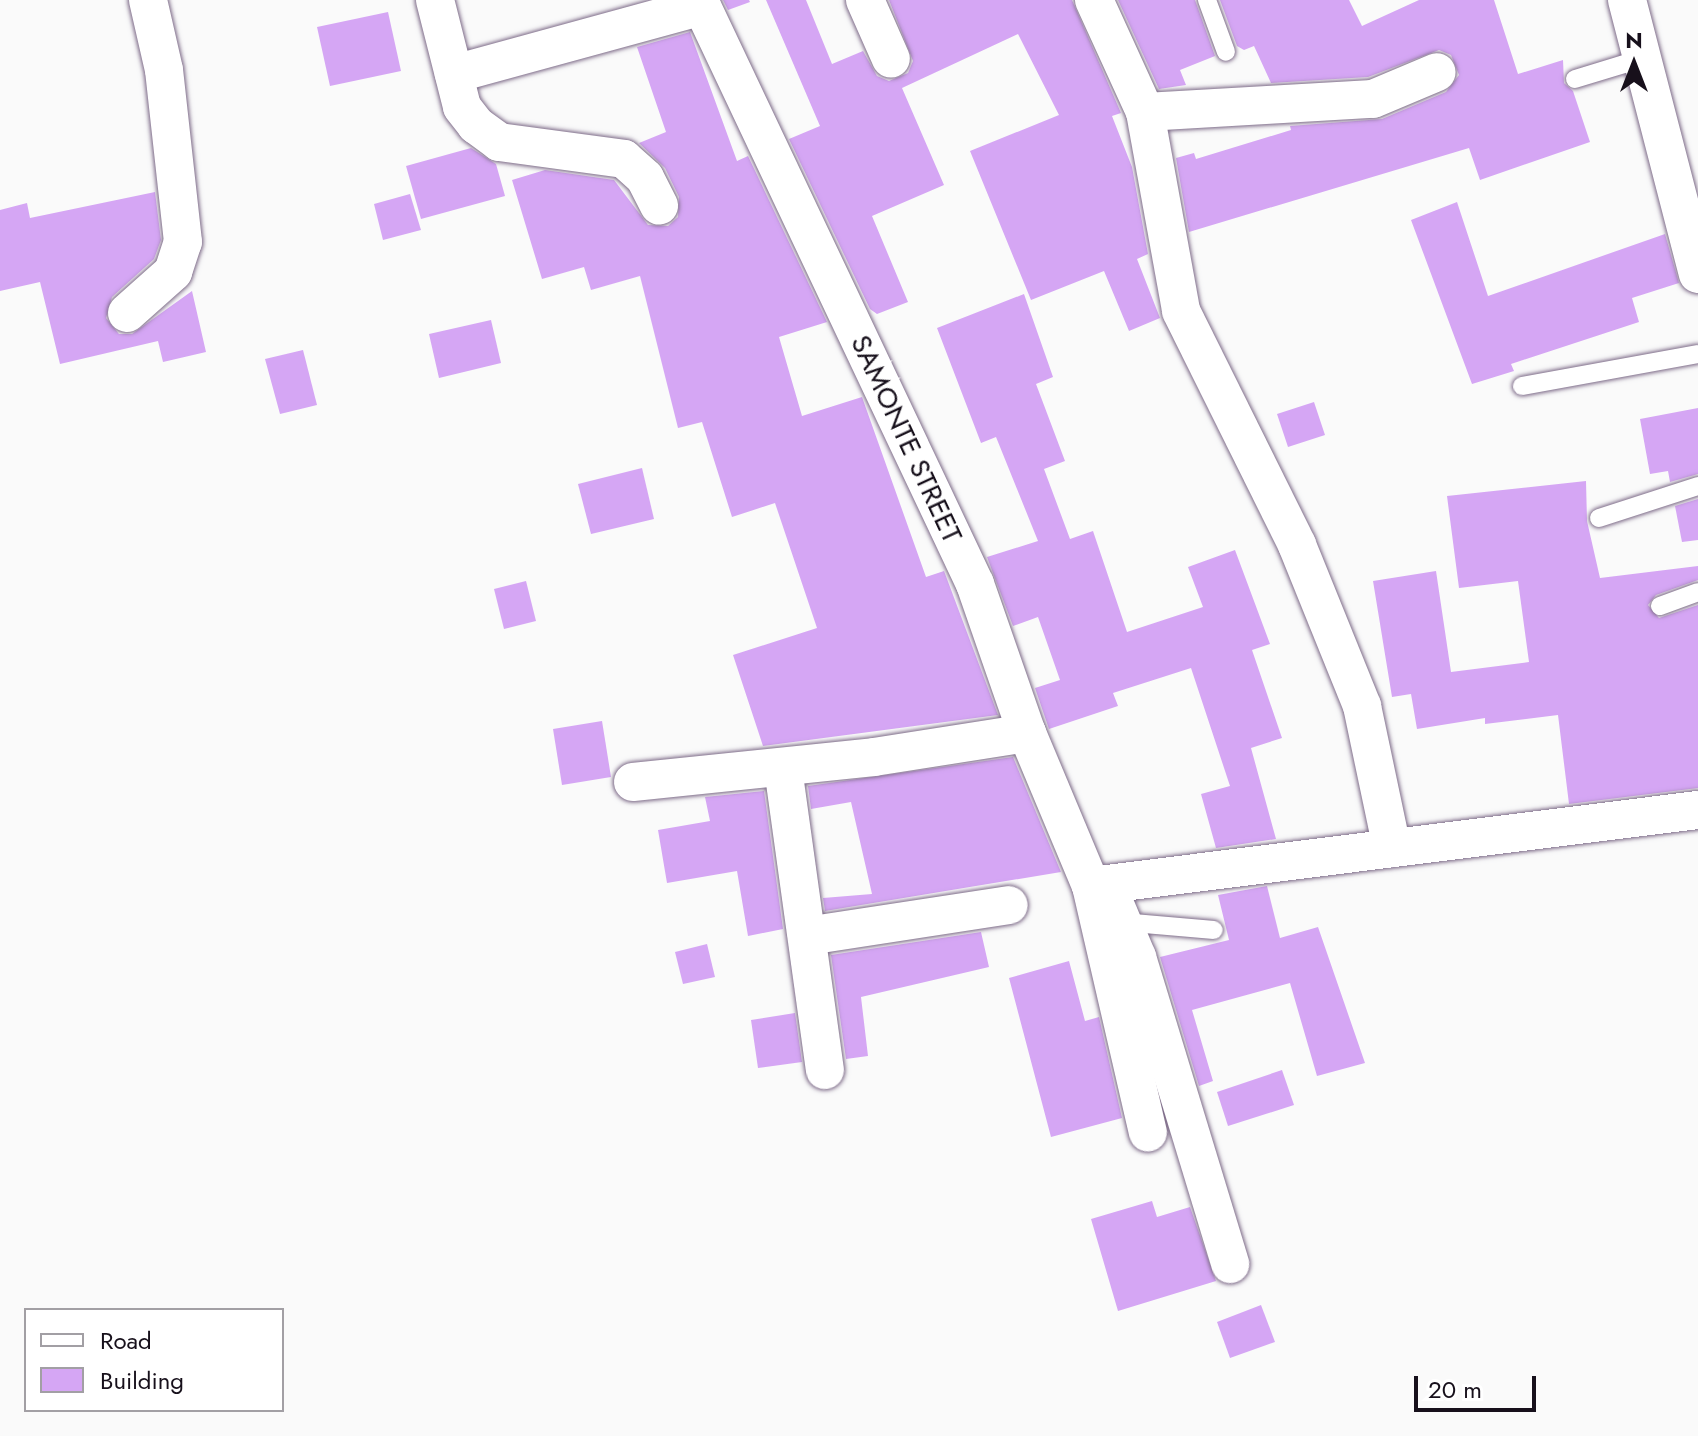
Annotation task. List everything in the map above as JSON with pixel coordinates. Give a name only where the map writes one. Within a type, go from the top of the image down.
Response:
[{"type":"street","points":[[127,313],[173,272],[183,242],[164,70],[148,0]]},
{"type":"street","points":[[435,0],[462,107],[499,142],[624,159],[645,178],[659,206]]},
{"type":"street","points":[[865,0],[891,59]]},
{"type":"street","points":[[1627,0],[1698,274]]},
{"type":"street","points":[[454,74],[701,3]]},
{"type":"street","name":"SAMONTE STREET","points":[[701,3],[975,584],[1027,733],[1099,885]]},
{"type":"street","points":[[1109,4],[1145,112],[1181,311],[1297,545],[1362,706],[1392,848]]},
{"type":"street","points":[[1145,112],[1373,99],[1437,72]]},
{"type":"street","points":[[633,782],[783,768],[1027,733]]},
{"type":"street","points":[[783,768],[825,1070]]},
{"type":"street","points":[[1099,885],[1698,810]]},
{"type":"street","points":[[1099,885],[1122,922],[1230,1264]]},
{"type":"street","points":[[1099,885],[1148,1132]]},
{"type":"street","points":[[807,936],[1009,905]]},
{"type":"lane","points":[[1207,0],[1226,52]]},
{"type":"lane","points":[[1575,79],[1641,59]]},
{"type":"lane","points":[[1522,386],[1698,354]]},
{"type":"lane","points":[[1599,518],[1698,486]]},
{"type":"lane","points":[[1660,606],[1698,592]]},
{"type":"lane","points":[[1122,922],[1214,930]]},
{"type":"building","points":[[723,0],[749,0],[750,2],[728,10]]},
{"type":"building","points":[[766,0],[806,0],[832,64],[863,51],[877,76],[889,81],[908,73],[913,61],[889,0],[1072,0],[1121,113],[1112,116],[1132,167],[1148,254],[1137,259],[1160,318],[1129,331],[1104,271],[1031,300],[970,151],[1059,115],[1018,34],[902,88],[944,185],[872,216],[908,302],[877,314],[870,309],[789,139],[820,126]]},
{"type":"building","points":[[1118,0],[1195,0],[1215,56],[1180,70],[1186,85],[1159,89]]},
{"type":"building","points":[[1220,0],[1349,0],[1362,26],[1419,0],[1494,0],[1518,74],[1563,60],[1564,83],[1573,91],[1590,142],[1480,180],[1469,148],[1189,232],[1176,158],[1194,153],[1196,159],[1291,130],[1290,126],[1382,119],[1446,92],[1459,75],[1451,55],[1439,50],[1368,77],[1271,83],[1254,46],[1244,50],[1237,46]]},
{"type":"building","points":[[388,12],[401,71],[330,86],[317,27]]},
{"type":"building","points":[[690,32],[737,161],[748,156],[827,322],[779,337],[802,416],[862,397],[926,577],[944,571],[998,715],[763,746],[733,655],[817,628],[775,503],[732,517],[702,422],[678,428],[640,276],[591,290],[584,267],[542,279],[512,180],[545,170],[614,180],[648,225],[668,226],[678,217],[679,197],[665,168],[639,143],[666,132],[637,47]]},
{"type":"building","points":[[471,148],[496,164],[505,196],[421,219],[406,166]]},
{"type":"building","points":[[155,192],[161,240],[154,259],[112,297],[106,318],[119,334],[132,334],[192,291],[206,352],[163,362],[158,341],[60,364],[40,282],[0,291],[0,210],[27,203],[30,218]]},
{"type":"building","points":[[410,194],[421,230],[383,240],[374,204]]},
{"type":"building","points":[[1457,202],[1488,296],[1665,234],[1679,283],[1632,298],[1639,322],[1511,364],[1514,371],[1472,384],[1411,220]]},
{"type":"building","points":[[1024,294],[1053,377],[1036,384],[1065,461],[1044,469],[1070,539],[1093,531],[1127,632],[1203,607],[1188,567],[1235,550],[1270,644],[1252,650],[1282,738],[1251,748],[1276,839],[1216,848],[1201,794],[1230,786],[1191,668],[1113,693],[1118,706],[1049,729],[1035,688],[1060,680],[1038,617],[1013,626],[987,557],[1038,541],[996,437],[981,443],[937,328]]},
{"type":"building","points":[[491,320],[501,363],[439,378],[429,334]]},
{"type":"building","points":[[303,350],[317,405],[280,414],[265,359]]},
{"type":"building","points":[[1314,402],[1325,435],[1288,447],[1277,414]]},
{"type":"building","points":[[1698,408],[1698,474],[1670,482],[1668,471],[1650,474],[1640,419]]},
{"type":"building","points":[[642,468],[654,519],[591,534],[578,484]]},
{"type":"building","points":[[1586,481],[1587,521],[1600,578],[1698,566],[1698,580],[1656,595],[1648,605],[1659,618],[1698,605],[1698,788],[1569,804],[1558,715],[1485,724],[1485,718],[1417,729],[1411,694],[1392,697],[1373,581],[1436,571],[1451,672],[1529,662],[1518,581],[1459,588],[1447,496]]},
{"type":"building","points":[[1698,499],[1698,540],[1682,542],[1675,506]]},
{"type":"building","points":[[526,581],[536,621],[504,629],[494,589]]},
{"type":"building","points":[[602,721],[611,777],[562,785],[553,729]]},
{"type":"building","points":[[1013,757],[1061,872],[825,911],[823,898],[872,894],[851,802],[811,809],[808,786]]},
{"type":"building","points":[[764,791],[783,929],[748,936],[737,871],[667,883],[658,830],[710,821],[705,797]]},
{"type":"building","points":[[1267,886],[1280,938],[1318,927],[1365,1063],[1317,1076],[1290,983],[1192,1010],[1213,1081],[1199,1086],[1160,957],[1229,940],[1218,895]]},
{"type":"building","points":[[981,932],[989,967],[861,997],[868,1056],[846,1059],[831,955]]},
{"type":"building","points":[[707,944],[715,977],[683,984],[675,952]]},
{"type":"building","points":[[1069,961],[1085,1021],[1099,1017],[1122,1118],[1051,1137],[1009,978]]},
{"type":"building","points":[[795,1013],[802,1062],[758,1068],[751,1020]]},
{"type":"building","points":[[1282,1070],[1294,1105],[1228,1126],[1217,1092]]},
{"type":"building","points":[[1152,1201],[1157,1217],[1190,1207],[1216,1281],[1118,1311],[1091,1219]]},
{"type":"building","points":[[1261,1305],[1275,1342],[1230,1358],[1217,1322]]}]
